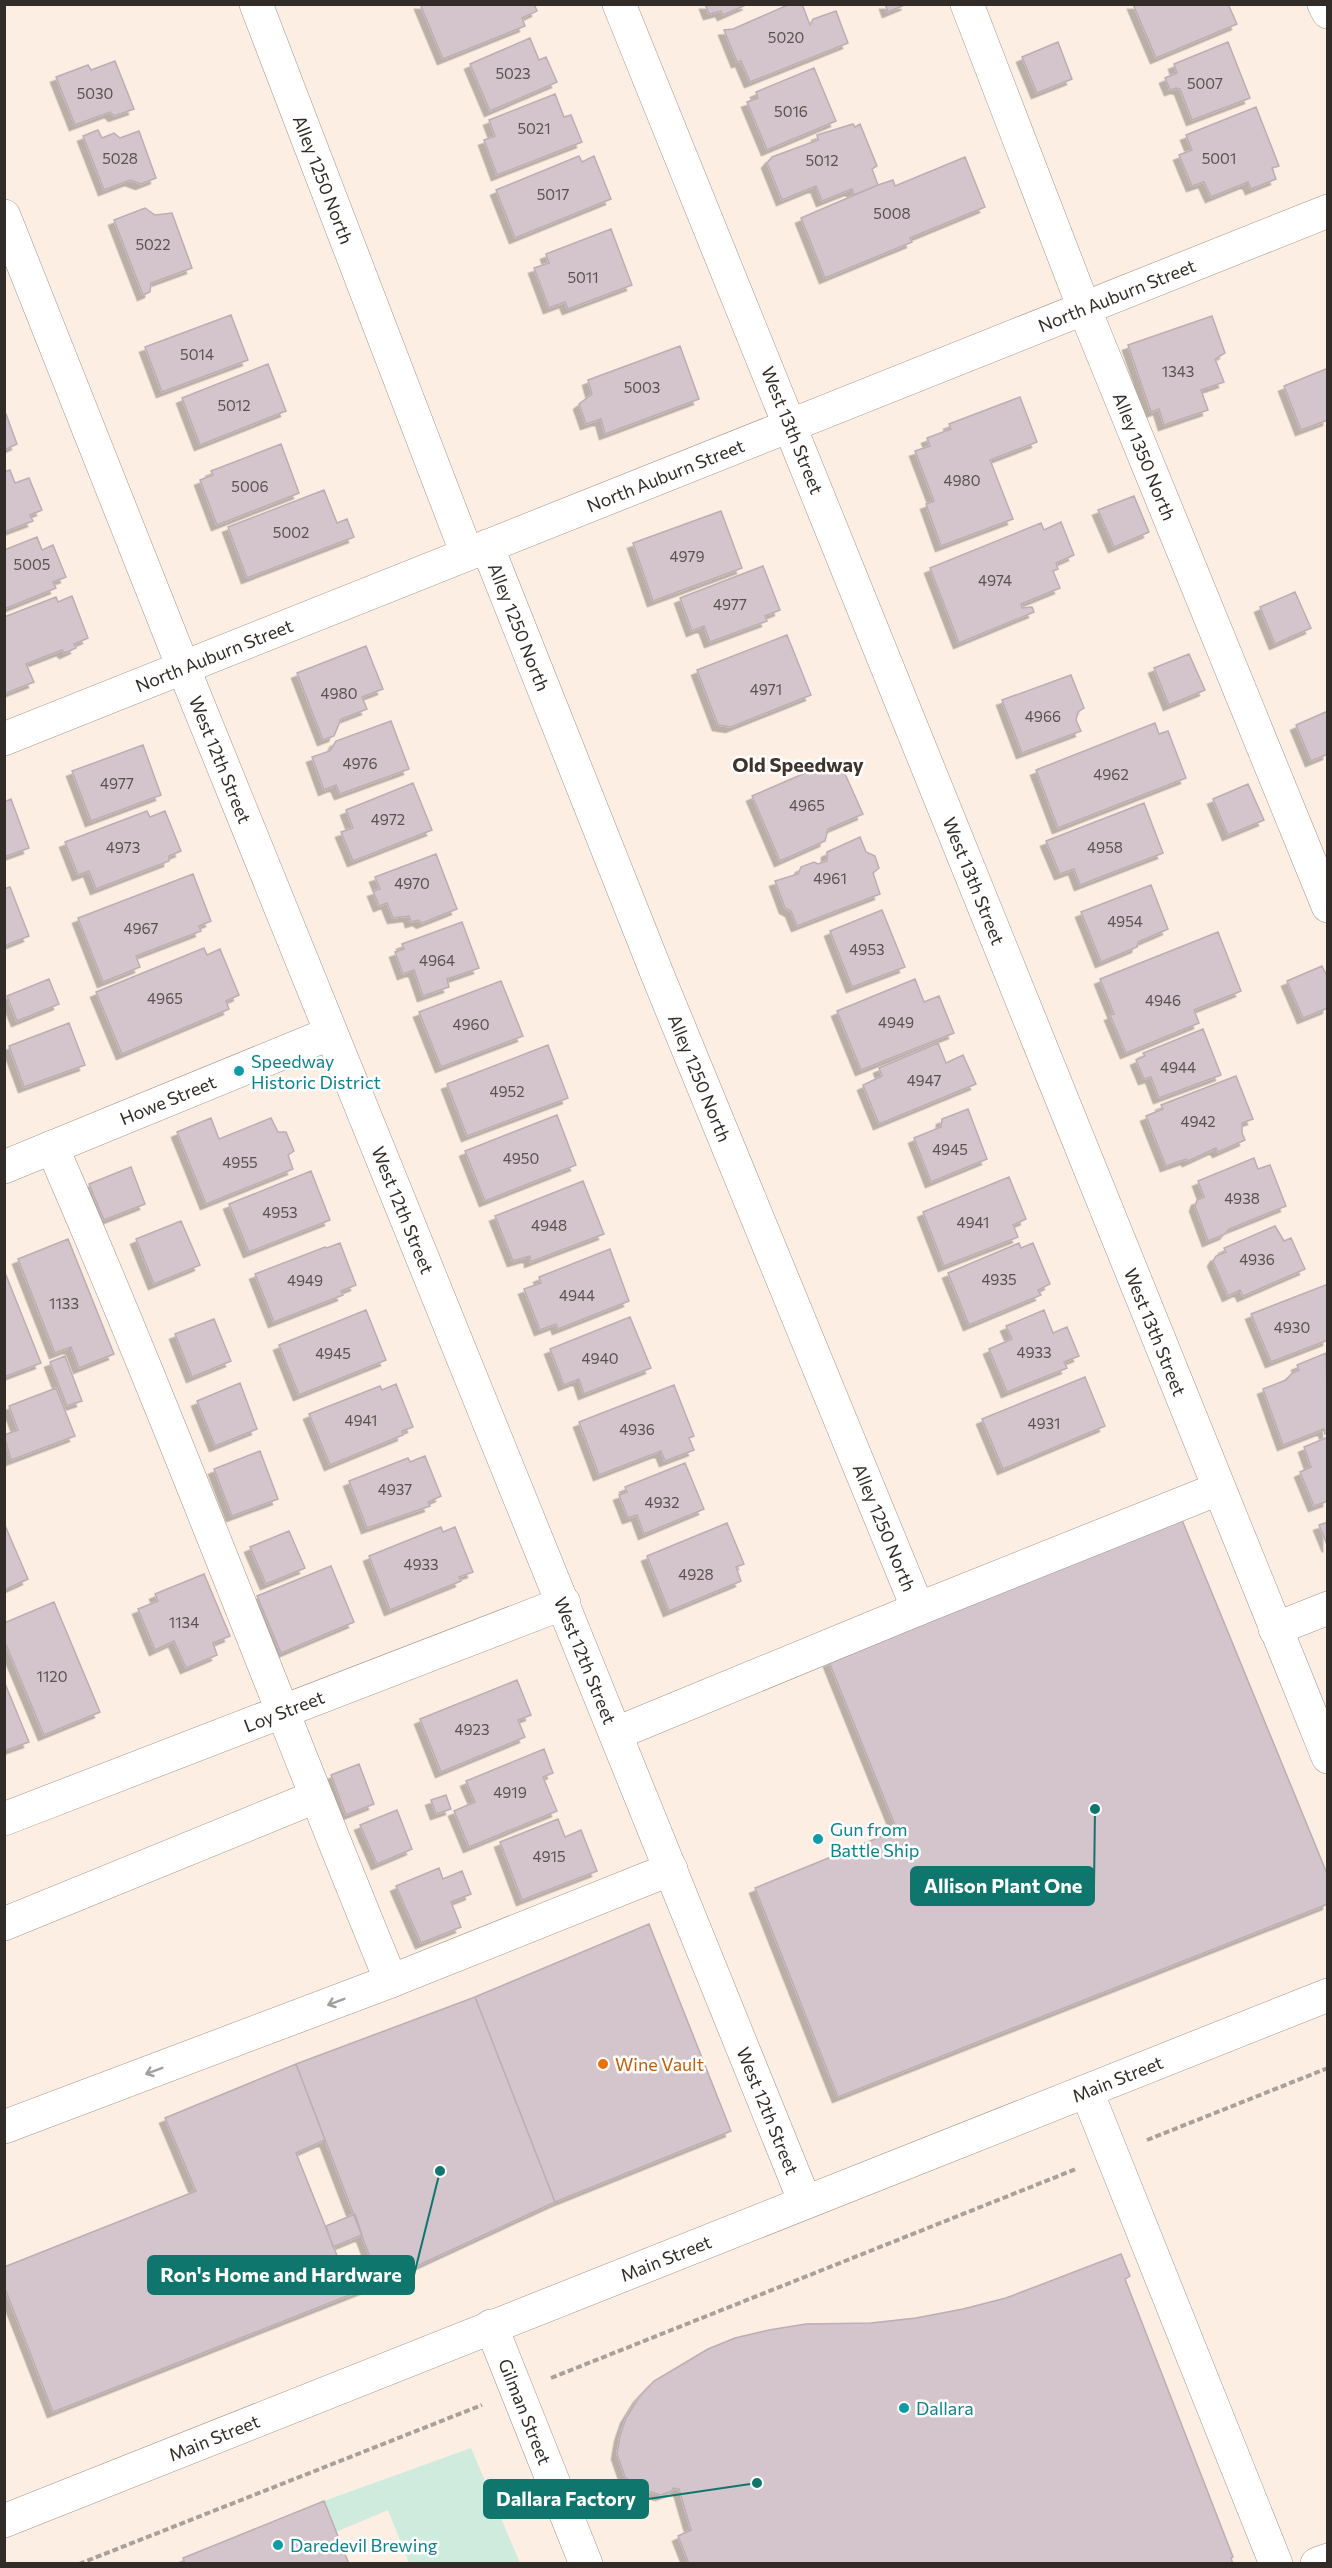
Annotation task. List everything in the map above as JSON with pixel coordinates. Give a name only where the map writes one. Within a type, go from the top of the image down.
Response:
[{"type":"street","name":"Alley 1250 North","points":[[256,4],[477,550],[658,976],[918,1609]]},
{"type":"street","name":"West 13th Street","points":[[619,4],[791,424],[1218,1489],[1328,1757]]},
{"type":"street","name":"Alley 1350 North","points":[[967,4],[1084,308],[1328,906]]},
{"type":"street","points":[[1324,4],[1328,12]]},
{"type":"street","name":"North Auburn Street","points":[[4,739],[1328,211]]},
{"type":"street","name":"West 12th Street","points":[[4,216],[183,667],[617,1733],[805,2202]]},
{"type":"street","name":"Howe Street","points":[[4,1167],[331,1033]]},
{"type":"street","points":[[52,1147],[118,1299],[315,1797],[391,1981]]},
{"type":"street","points":[[617,1733],[1218,1489]]},
{"type":"street","name":"Loy Street","points":[[4,1819],[564,1603]]},
{"type":"street","points":[[1275,1629],[1328,1608]]},
{"type":"street","points":[[4,1924],[315,1797]]},
{"type":"street","points":[[4,2127],[391,1981],[671,1869]]},
{"type":"street","name":"Main Street","points":[[4,2521],[1328,1995]]},
{"type":"street","points":[[1088,2092],[1276,2564]]},
{"type":"street","name":"Gilman Street","points":[[491,2326],[586,2564]]},
{"type":"street","points":[[1317,2564],[1328,2559]]},
{"type":"path","points":[[79,2564],[1328,2068]]},
{"type":"green space","points":[[471,2448],[520,2563],[409,2563],[388,2510],[336,2532],[324,2501]]},
{"type":"building","points":[[420,4],[534,4],[537,11],[522,18],[525,26],[443,59]]},
{"type":"building","points":[[705,4],[748,4],[723,15],[721,11],[709,14]]},
{"type":"building","points":[[790,4],[802,4],[810,25],[813,19],[836,11],[848,43],[750,82],[741,61],[737,62],[724,30],[733,29]]},
{"type":"building","points":[[885,4],[907,4],[888,12]]},
{"type":"building","points":[[1133,4],[1228,4],[1237,24],[1156,58]]},
{"type":"building","points":[[530,38],[539,60],[546,57],[557,82],[490,111],[470,64]]},
{"type":"building","points":[[1058,42],[1072,79],[1037,93],[1022,57]]},
{"type":"building","points":[[1228,42],[1250,98],[1192,120],[1180,89],[1170,90],[1165,78],[1177,73],[1174,64]]},
{"type":"building","points":[[115,61],[134,109],[114,116],[110,112],[75,125],[56,77],[88,65],[91,70]]},
{"type":"building","points":[[814,68],[836,121],[767,150],[747,102],[758,98],[756,92]]},
{"type":"building","points":[[555,94],[564,117],[571,115],[582,142],[497,175],[484,140],[495,136],[489,120]]},
{"type":"building","points":[[1256,107],[1279,166],[1272,168],[1276,179],[1251,189],[1248,182],[1211,197],[1204,182],[1192,186],[1179,155],[1192,150],[1186,135]]},
{"type":"building","points":[[853,124],[855,127],[860,124],[877,166],[872,169],[878,185],[854,195],[852,189],[822,201],[816,186],[782,200],[767,163],[772,157],[818,140],[817,135]]},
{"type":"building","points":[[98,130],[102,138],[114,133],[120,138],[139,131],[156,178],[141,184],[130,180],[104,190],[83,136]]},
{"type":"building","points":[[579,156],[582,162],[594,156],[611,199],[515,238],[496,190]]},
{"type":"building","points":[[965,157],[985,207],[910,238],[912,242],[825,278],[801,218],[878,185],[893,180],[895,186]]},
{"type":"building","points":[[145,208],[155,215],[172,213],[192,268],[151,283],[150,292],[143,295],[114,220]]},
{"type":"building","points":[[611,229],[632,285],[568,309],[565,302],[549,308],[534,268],[549,263],[546,254]]},
{"type":"building","points":[[231,315],[248,360],[162,392],[145,347]]},
{"type":"building","points":[[1212,316],[1225,353],[1215,359],[1224,382],[1201,390],[1208,410],[1164,425],[1159,409],[1151,412],[1128,345]]},
{"type":"building","points":[[680,346],[699,399],[605,434],[601,419],[586,424],[579,404],[592,394],[588,380]]},
{"type":"building","points":[[268,364],[286,411],[200,445],[182,398]]},
{"type":"building","points":[[1328,368],[1328,420],[1301,430],[1284,386]]},
{"type":"building","points":[[1020,397],[1037,442],[990,460],[1013,519],[941,546],[926,504],[934,501],[915,451],[930,446],[927,438],[951,429],[949,424]]},
{"type":"building","points":[[6,414],[17,444],[4,450],[4,415]]},
{"type":"building","points":[[281,444],[299,493],[217,525],[200,480],[213,475],[211,471]]},
{"type":"building","points":[[10,470],[15,483],[29,478],[42,510],[30,515],[33,521],[4,532],[4,472]]},
{"type":"building","points":[[324,490],[337,523],[347,519],[354,537],[247,578],[228,527]]},
{"type":"building","points":[[1134,496],[1149,532],[1114,547],[1098,510]]},
{"type":"building","points":[[721,511],[742,568],[653,601],[633,543]]},
{"type":"building","points":[[1061,522],[1074,555],[1056,563],[1058,569],[1053,571],[1060,588],[1021,604],[1022,608],[1032,607],[1034,612],[959,643],[930,568],[1041,523],[1044,530]]},
{"type":"building","points":[[37,537],[42,550],[53,545],[66,577],[53,582],[56,588],[4,609],[4,550]]},
{"type":"building","points":[[763,566],[780,610],[765,616],[767,621],[710,642],[704,626],[692,631],[680,598]]},
{"type":"building","points":[[1295,592],[1311,628],[1275,644],[1260,607]]},
{"type":"building","points":[[72,596],[88,638],[74,644],[76,648],[65,653],[62,650],[26,664],[34,682],[4,694],[4,617],[56,597],[58,602]]},
{"type":"building","points":[[787,635],[811,695],[731,727],[718,725],[697,670]]},
{"type":"building","points":[[366,646],[383,689],[362,697],[367,709],[341,719],[334,736],[323,740],[297,673]]},
{"type":"building","points":[[1189,654],[1205,690],[1169,705],[1154,668]]},
{"type":"building","points":[[1071,675],[1084,708],[1078,712],[1076,720],[1081,731],[1022,753],[1002,700]]},
{"type":"building","points":[[1328,711],[1328,754],[1311,761],[1296,725]]},
{"type":"building","points":[[391,721],[409,769],[340,794],[336,785],[324,790],[312,757],[330,751],[336,741]]},
{"type":"building","points":[[1155,723],[1159,734],[1168,731],[1186,778],[1058,828],[1036,770]]},
{"type":"building","points":[[143,745],[161,795],[91,821],[72,771]]},
{"type":"building","points":[[826,764],[829,770],[841,765],[863,814],[828,829],[825,841],[780,861],[752,796]]},
{"type":"building","points":[[413,783],[432,830],[353,861],[341,832],[353,828],[346,810]]},
{"type":"building","points":[[1248,784],[1264,820],[1228,835],[1213,799]]},
{"type":"building","points":[[11,799],[29,848],[4,857],[4,802]]},
{"type":"building","points":[[1144,803],[1163,853],[1080,885],[1074,869],[1060,874],[1046,841]]},
{"type":"building","points":[[147,811],[150,817],[165,811],[181,851],[169,856],[169,861],[96,889],[89,871],[78,875],[65,842]]},
{"type":"building","points":[[860,837],[866,852],[875,856],[879,868],[873,873],[880,894],[797,926],[791,911],[785,908],[775,881],[798,874],[801,867],[814,862],[818,864],[827,861],[827,852]]},
{"type":"building","points":[[436,854],[457,909],[422,923],[418,920],[411,922],[409,916],[393,918],[387,903],[379,906],[373,891],[380,889],[375,877]]},
{"type":"building","points":[[193,874],[211,921],[199,926],[201,931],[136,956],[140,967],[103,982],[78,918]]},
{"type":"building","points":[[1151,885],[1168,929],[1138,942],[1137,947],[1101,962],[1081,912]]},
{"type":"building","points":[[10,887],[29,936],[4,946],[4,889]]},
{"type":"building","points":[[882,910],[905,967],[852,987],[830,931]]},
{"type":"building","points":[[462,922],[479,968],[447,979],[449,987],[423,996],[414,970],[403,974],[395,952],[404,949],[402,944]]},
{"type":"building","points":[[1218,932],[1241,991],[1194,1010],[1199,1023],[1126,1053],[1110,1015],[1114,1014],[1100,979]]},
{"type":"building","points":[[204,948],[207,955],[220,949],[239,995],[226,1001],[229,1009],[122,1054],[96,992]]},
{"type":"building","points":[[1322,966],[1328,978],[1328,1008],[1303,1018],[1287,981]]},
{"type":"building","points":[[49,979],[59,1004],[17,1021],[7,996]]},
{"type":"building","points":[[915,979],[924,1002],[939,996],[954,1033],[861,1070],[837,1011]]},
{"type":"building","points":[[501,981],[523,1036],[441,1067],[419,1012]]},
{"type":"building","points":[[69,1023],[85,1065],[24,1087],[9,1046]]},
{"type":"building","points":[[1203,1029],[1221,1075],[1159,1098],[1151,1077],[1144,1079],[1136,1060],[1145,1056],[1143,1053]]},
{"type":"building","points":[[938,1043],[946,1063],[963,1055],[976,1084],[879,1124],[863,1085],[882,1076],[879,1068]]},
{"type":"building","points":[[548,1045],[568,1098],[467,1136],[447,1084]]},
{"type":"building","points":[[1236,1076],[1253,1119],[1242,1123],[1245,1140],[1218,1152],[1216,1148],[1188,1161],[1186,1159],[1166,1166],[1146,1116],[1163,1109],[1161,1105]]},
{"type":"building","points":[[968,1109],[987,1159],[931,1182],[914,1138],[941,1127],[942,1119]]},
{"type":"building","points":[[557,1115],[576,1165],[485,1201],[465,1151]]},
{"type":"building","points":[[211,1118],[219,1139],[271,1118],[278,1132],[286,1132],[294,1151],[288,1155],[293,1169],[206,1204],[177,1132]]},
{"type":"building","points":[[1254,1158],[1258,1169],[1270,1165],[1286,1206],[1229,1229],[1225,1234],[1208,1241],[1195,1206],[1197,1200],[1204,1197],[1198,1181]]},
{"type":"building","points":[[131,1167],[145,1204],[104,1220],[89,1184]]},
{"type":"building","points":[[311,1171],[330,1220],[249,1252],[229,1204]]},
{"type":"building","points":[[1009,1177],[1026,1219],[1013,1225],[1018,1237],[944,1266],[923,1212]]},
{"type":"building","points":[[583,1181],[604,1234],[530,1262],[530,1256],[513,1261],[495,1216]]},
{"type":"building","points":[[181,1221],[200,1265],[154,1284],[136,1239]]},
{"type":"building","points":[[1275,1226],[1284,1241],[1291,1238],[1305,1269],[1243,1296],[1240,1290],[1228,1296],[1213,1261],[1216,1256],[1226,1252],[1224,1248]]},
{"type":"building","points":[[68,1239],[114,1354],[79,1368],[71,1347],[55,1353],[18,1259]]},
{"type":"building","points":[[340,1243],[356,1285],[341,1291],[343,1295],[274,1322],[255,1274]]},
{"type":"building","points":[[1019,1243],[1021,1248],[1033,1243],[1050,1284],[1038,1290],[1041,1295],[969,1325],[948,1273]]},
{"type":"building","points":[[610,1249],[629,1301],[558,1329],[556,1324],[540,1330],[524,1289],[541,1283],[539,1277]]},
{"type":"building","points":[[4,1270],[41,1363],[4,1377]]},
{"type":"building","points":[[1328,1284],[1328,1340],[1271,1362],[1251,1314]]},
{"type":"building","points":[[366,1310],[386,1360],[299,1395],[279,1345]]},
{"type":"building","points":[[1044,1310],[1053,1333],[1067,1327],[1079,1356],[1064,1362],[1067,1368],[1007,1392],[989,1349],[1012,1339],[1006,1326]]},
{"type":"building","points":[[630,1317],[651,1368],[584,1394],[579,1379],[564,1385],[550,1349]]},
{"type":"building","points":[[214,1319],[231,1361],[192,1377],[175,1334]]},
{"type":"building","points":[[1326,1353],[1328,1433],[1325,1434],[1324,1429],[1283,1445],[1263,1389],[1286,1380],[1292,1373],[1299,1370],[1297,1365]]},
{"type":"building","points":[[65,1356],[82,1401],[67,1406],[50,1362]]},
{"type":"building","points":[[1085,1377],[1105,1426],[1003,1469],[982,1419]]},
{"type":"building","points":[[240,1383],[257,1429],[215,1446],[197,1401]]},
{"type":"building","points":[[396,1384],[413,1427],[402,1431],[403,1435],[330,1465],[309,1414],[380,1386],[382,1390]]},
{"type":"building","points":[[674,1385],[694,1436],[689,1438],[694,1450],[665,1461],[661,1451],[599,1475],[579,1422]]},
{"type":"building","points":[[56,1388],[75,1436],[11,1460],[4,1435],[18,1430],[9,1406]]},
{"type":"building","points":[[1328,1437],[1328,1501],[1314,1506],[1300,1472],[1311,1467],[1304,1447]]},
{"type":"building","points":[[260,1451],[278,1499],[232,1516],[214,1469]]},
{"type":"building","points":[[425,1456],[441,1496],[428,1502],[430,1506],[367,1528],[349,1481],[408,1458],[410,1462]]},
{"type":"building","points":[[685,1463],[704,1509],[644,1534],[637,1515],[628,1518],[619,1495],[627,1492],[625,1487]]},
{"type":"building","points":[[1182,1520],[1328,1876],[1328,1904],[838,2097],[755,1888],[897,1830],[829,1662]]},
{"type":"building","points":[[1328,1522],[1328,1547],[1319,1525]]},
{"type":"building","points":[[4,1523],[28,1579],[4,1590]]},
{"type":"building","points":[[727,1523],[744,1564],[736,1567],[741,1581],[669,1611],[647,1556]]},
{"type":"building","points":[[441,1527],[443,1532],[455,1527],[473,1572],[459,1577],[461,1581],[390,1610],[369,1556]]},
{"type":"building","points":[[289,1531],[305,1568],[266,1584],[250,1547]]},
{"type":"building","points":[[331,1566],[354,1622],[281,1653],[257,1596]]},
{"type":"building","points":[[204,1574],[230,1636],[213,1643],[217,1655],[186,1668],[174,1641],[155,1650],[138,1609],[158,1601],[155,1594]]},
{"type":"building","points":[[54,1602],[100,1712],[44,1735],[4,1640],[4,1623]]},
{"type":"building","points":[[517,1680],[531,1715],[518,1720],[525,1737],[441,1772],[420,1719]]},
{"type":"building","points":[[4,1681],[29,1742],[4,1751]]},
{"type":"building","points":[[544,1749],[553,1773],[543,1777],[557,1811],[469,1847],[454,1811],[475,1802],[466,1781]]},
{"type":"building","points":[[359,1764],[374,1804],[346,1815],[331,1775]]},
{"type":"building","points":[[446,1795],[451,1809],[436,1814],[431,1800]]},
{"type":"building","points":[[397,1810],[412,1849],[377,1864],[360,1825]]},
{"type":"building","points":[[558,1819],[565,1837],[581,1830],[597,1871],[522,1900],[500,1842]]},
{"type":"building","points":[[439,1868],[443,1879],[462,1871],[471,1894],[451,1902],[461,1927],[421,1943],[396,1886]]},
{"type":"building","name":"Wine Vault","points":[[649,1924],[731,2131],[555,2202],[475,1997]]},
{"type":"building","points":[[475,1997],[555,2202],[380,2283],[296,2064]]},
{"type":"building","points":[[296,2064],[325,2140],[296,2153],[350,2288],[378,2278],[380,2283],[53,2412],[4,2286],[4,2267],[196,2191],[165,2118]]},
{"type":"building","points":[[355,2214],[362,2235],[333,2247],[326,2226]]},
{"type":"building","name":"Dallara","points":[[1121,2254],[1130,2276],[1125,2279],[1233,2557],[1231,2558],[1233,2564],[689,2564],[678,2536],[691,2530],[679,2489],[673,2488],[672,2491],[661,2495],[644,2490],[625,2477],[617,2454],[620,2436],[626,2418],[639,2397],[654,2381],[708,2349],[735,2338],[806,2324],[871,2323],[916,2318],[963,2309],[1006,2298]]},
{"type":"building","name":"Daredevil Brewing","points":[[324,2501],[349,2564],[185,2564],[183,2558]]},
{"type":"place","name":"Speedway Historic District","points":[[239,1071]]},
{"type":"place","name":"Allison Plant One","points":[[1095,1809]]},
{"type":"place","name":"Gun from Battle Ship","points":[[818,1839]]},
{"type":"place","name":"Wine Vault","points":[[603,2064]]},
{"type":"place","name":"Ron's Home and Hardware","points":[[440,2171]]},
{"type":"place","name":"Dallara","points":[[904,2408]]},
{"type":"place","name":"Dallara Factory","points":[[757,2483]]},
{"type":"place","name":"Daredevil Brewing","points":[[278,2545]]},
{"type":"district","name":"Old Speedway","points":[[798,764]]}]
